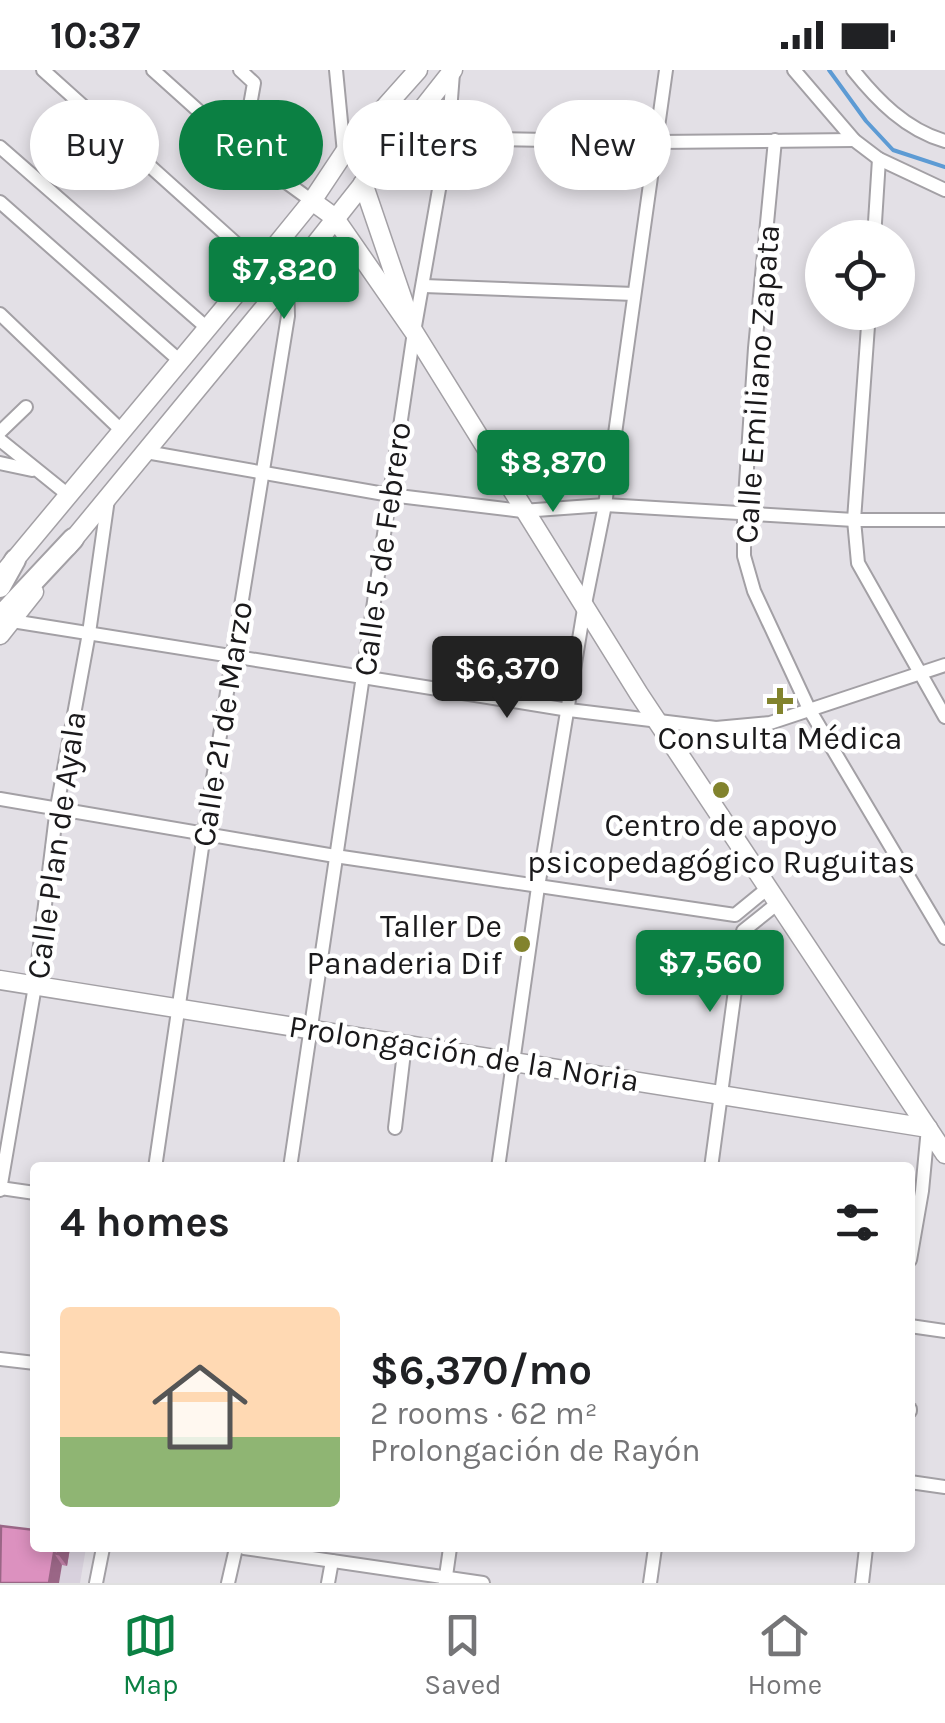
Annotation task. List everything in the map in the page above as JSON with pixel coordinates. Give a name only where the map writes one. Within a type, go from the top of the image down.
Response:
[{"type":"main road","points":[[392,100],[418,70]]},
{"type":"main road","points":[[430,100],[453,70]]},
{"type":"main road","points":[[0,576],[260,265],[343,155]]},
{"type":"main road","points":[[4,624],[359,190]]},
{"type":"main road","points":[[366,190],[414,332]]},
{"type":"main road","points":[[312,200],[334,217],[414,332],[657,722],[944,1149]]},
{"type":"main road","points":[[0,587],[15,560]]},
{"type":"main road","name":"Prolongación de la Noria","points":[[0,980],[928,1128]]},
{"type":"street","points":[[43,70],[260,265]]},
{"type":"street","points":[[153,70],[186,100]]},
{"type":"street","points":[[240,70],[254,83],[251,100]]},
{"type":"street","points":[[336,70],[343,144]]},
{"type":"street","name":"Calle 5 de Febrero","points":[[451,100],[453,70]]},
{"type":"street","points":[[662,100],[666,70]]},
{"type":"street","points":[[794,70],[854,140],[879,159],[945,190]]},
{"type":"street","points":[[853,70],[876,98],[898,116],[945,140]]},
{"type":"street","name":"Calle Emiliano Zapata","points":[[775,140],[744,513],[744,556],[754,591],[809,709],[945,938]]},
{"type":"street","points":[[671,142],[854,140]]},
{"type":"street","points":[[0,147],[206,327]]},
{"type":"street","points":[[875,220],[879,159]]},
{"type":"street","points":[[298,190],[312,200]]},
{"type":"street","name":"Calle 5 de Febrero","points":[[291,1162],[414,332],[440,190]]},
{"type":"street","points":[[499,1162],[538,887],[605,505],[650,190]]},
{"type":"street","points":[[0,202],[180,361]]},
{"type":"street","name":"Calle 21 de Marzo","points":[[156,1162],[204,834],[288,316],[287,280]]},
{"type":"street","points":[[424,286],[634,294]]},
{"type":"street","points":[[0,314],[120,429]]},
{"type":"street","points":[[868,330],[854,520],[858,563],[945,717]]},
{"type":"street","points":[[0,432],[26,407]]},
{"type":"street","points":[[0,440],[67,494]]},
{"type":"street","points":[[146,452],[390,495],[522,511],[605,505],[854,520],[945,520]]},
{"type":"street","points":[[0,463],[34,470]]},
{"type":"street","name":"Calle Plan de Ayala","points":[[0,1189],[108,499]]},
{"type":"street","points":[[4,624],[235,654],[569,710],[716,728],[770,723],[945,665]]},
{"type":"street","points":[[0,798],[335,856],[735,915],[773,895]]},
{"type":"street","points":[[712,1162],[742,931],[773,895]]},
{"type":"street","points":[[395,1128],[404,1044]]},
{"type":"street","points":[[915,1231],[928,1128]]},
{"type":"street","points":[[0,1189],[30,1192]]},
{"type":"street","points":[[915,1327],[945,1330]]},
{"type":"street","points":[[0,1359],[30,1362]]},
{"type":"street","points":[[915,1483],[945,1486]]},
{"type":"street","points":[[96,1583],[102,1552]]},
{"type":"street","points":[[228,1583],[235,1552]]},
{"type":"street","points":[[271,1552],[483,1583]]},
{"type":"street","points":[[445,1580],[449,1552]]},
{"type":"street","points":[[650,1583],[654,1552]]},
{"type":"street","points":[[862,1583],[866,1552]]},
{"type":"street","points":[[328,1583],[332,1561]]},
{"type":"shaded area","points":[[0,1533],[30,1536],[30,1552],[85,1552],[80,1583],[0,1583]]},
{"type":"building","points":[[1,1526],[30,1529],[30,1552],[58,1552],[54,1553],[49,1583],[0,1583]]},
{"type":"waterway","points":[[829,70],[893,150],[945,167]]},
{"type":"place","name":"Consulta Médica","points":[[780,701]]},
{"type":"place","name":"Centro de apoyo psicopedagógico Ruguitas","points":[[721,790]]},
{"type":"place","name":"Taller De Panaderia Dif","points":[[522,944]]}]
